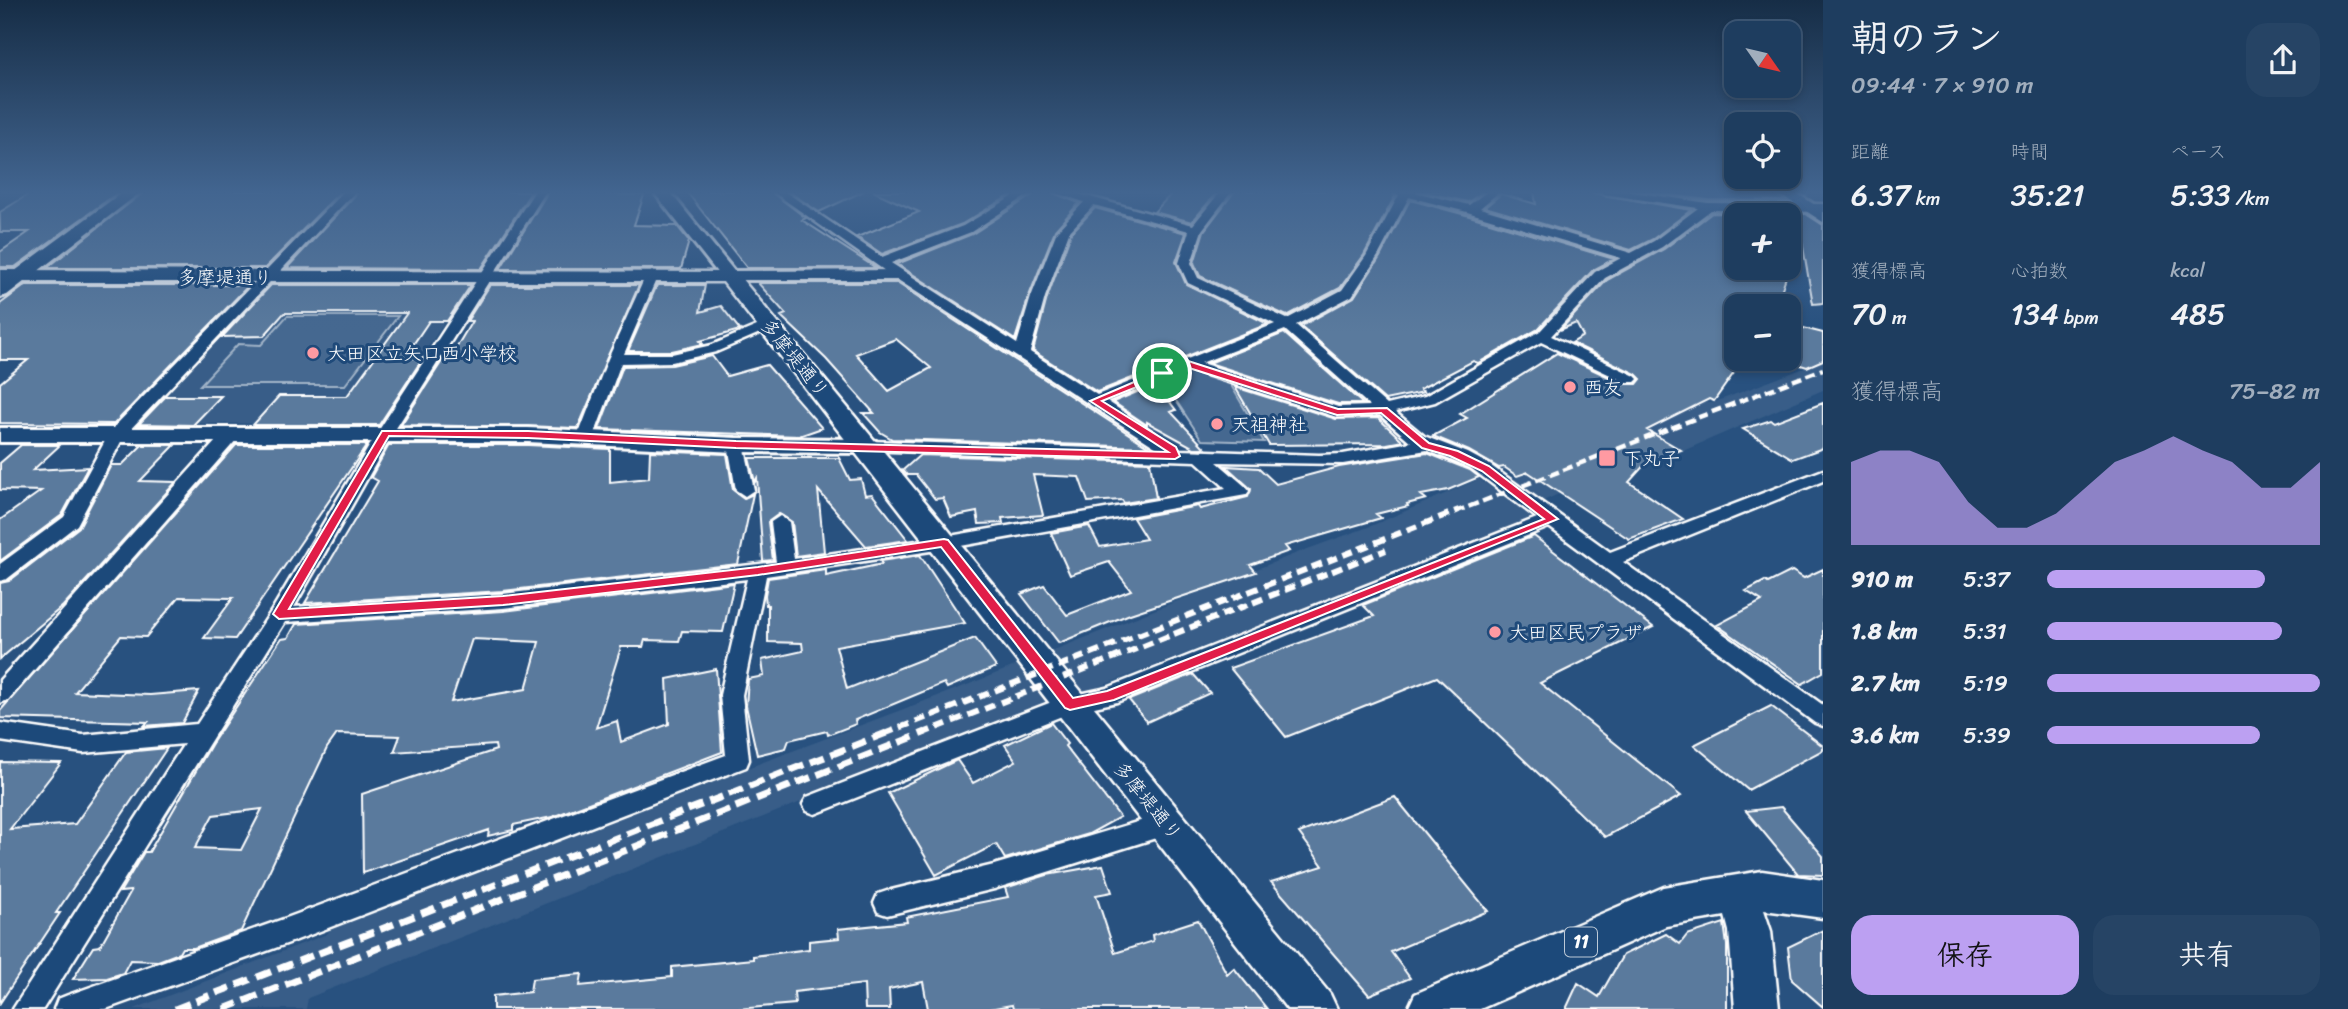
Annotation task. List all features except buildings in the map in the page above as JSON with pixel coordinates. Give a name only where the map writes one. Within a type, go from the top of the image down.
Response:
[{"type":"main road","name":"多摩堤通り","points":[[10,276],[730,276],[1315,1009]]},
{"type":"main road","name":"11","points":[[1430,1009],[1664,907],[1762,890],[1823,899]]},
{"type":"main road","points":[[1739,893],[1750,930],[1757,1009]]},
{"type":"street","points":[[0,291],[10,276],[65,238]]},
{"type":"street","points":[[0,574],[71,521],[117,434],[305,238]]},
{"type":"street","points":[[27,1009],[279,614],[385,433],[510,238]]},
{"type":"street","points":[[699,238],[730,276],[900,275]]},
{"type":"street","points":[[852,238],[900,275],[1172,450],[1175,456]]},
{"type":"street","points":[[884,261],[943,238]]},
{"type":"street","points":[[1022,353],[1038,298],[1060,238]]},
{"type":"street","points":[[1193,238],[1185,263],[1193,280],[1287,324],[1426,445],[1454,453],[1486,468],[1823,717]]},
{"type":"street","points":[[1095,401],[1287,324],[1347,293],[1380,238]]},
{"type":"street","points":[[1567,238],[1633,258]]},
{"type":"street","points":[[1185,363],[1337,412],[1384,410],[1430,399],[1540,336],[1600,275],[1666,238]]},
{"type":"street","points":[[586,436],[615,359],[652,275]]},
{"type":"street","points":[[615,359],[672,358],[716,348],[769,326]]},
{"type":"street","points":[[1540,336],[1630,379]]},
{"type":"street","points":[[0,435],[385,433],[586,436],[736,444],[1343,459],[1426,445]]},
{"type":"street","points":[[0,694],[232,434]]},
{"type":"street","points":[[736,444],[745,490]]},
{"type":"street","points":[[279,614],[758,571],[944,543],[1240,492],[1201,457]]},
{"type":"street","points":[[1609,560],[1823,475]]},
{"type":"street","points":[[814,804],[1070,704],[1109,696],[1552,519]]},
{"type":"street","points":[[780,522],[786,567]]},
{"type":"street","points":[[68,1009],[289,930],[738,760],[731,695],[758,571]]},
{"type":"street","points":[[0,733],[83,744],[201,733]]},
{"type":"street","points":[[887,903],[994,877],[1167,824]]},
{"type":"shaded area","name":"大田区立矢口西小学校","points":[[471,282],[378,423],[138,424],[267,284]]},
{"type":"shaded area","points":[[287,316],[398,316],[345,385],[200,385],[238,344],[261,345]]},
{"type":"shaded area","points":[[1823,361],[1823,390],[1683,451],[1647,462],[1635,476],[1574,501],[1561,493],[1523,510],[1534,519],[811,798],[308,998],[306,1009],[134,1009],[327,934],[335,924],[967,685],[1371,526],[1479,479],[1492,488],[1518,477],[1507,469],[1701,402],[1712,403]]},
{"type":"shaded area","points":[[1188,367],[1228,380],[1264,442],[1202,440],[1161,378]]},
{"type":"railway","points":[[1455,512],[1823,369]]},
{"type":"railway","points":[[884,734],[1459,510]]},
{"type":"railway","points":[[921,734],[1386,550]]},
{"type":"railway","points":[[175,1009],[889,732]]},
{"type":"railway","points":[[224,1009],[926,732]]},
{"type":"place","name":"大田区立矢口西小学校","points":[[313,353]]},
{"type":"place","name":"西友","points":[[1570,387]]},
{"type":"place","name":"天祖神社","points":[[1217,424]]},
{"type":"place","name":"下丸子","points":[[1607,458]]},
{"type":"place","name":"大田区民プラザ","points":[[1495,632]]},
{"type":"route","points":[[1185,363],[1337,412],[1384,410],[1426,445],[1454,453],[1486,468],[1511,490],[1552,519],[1109,696],[1070,704],[944,543],[758,571],[503,601],[279,614],[385,433],[586,436],[621,440],[736,444],[1175,456],[1172,450],[1095,401],[1162,373],[1185,363]]}]
